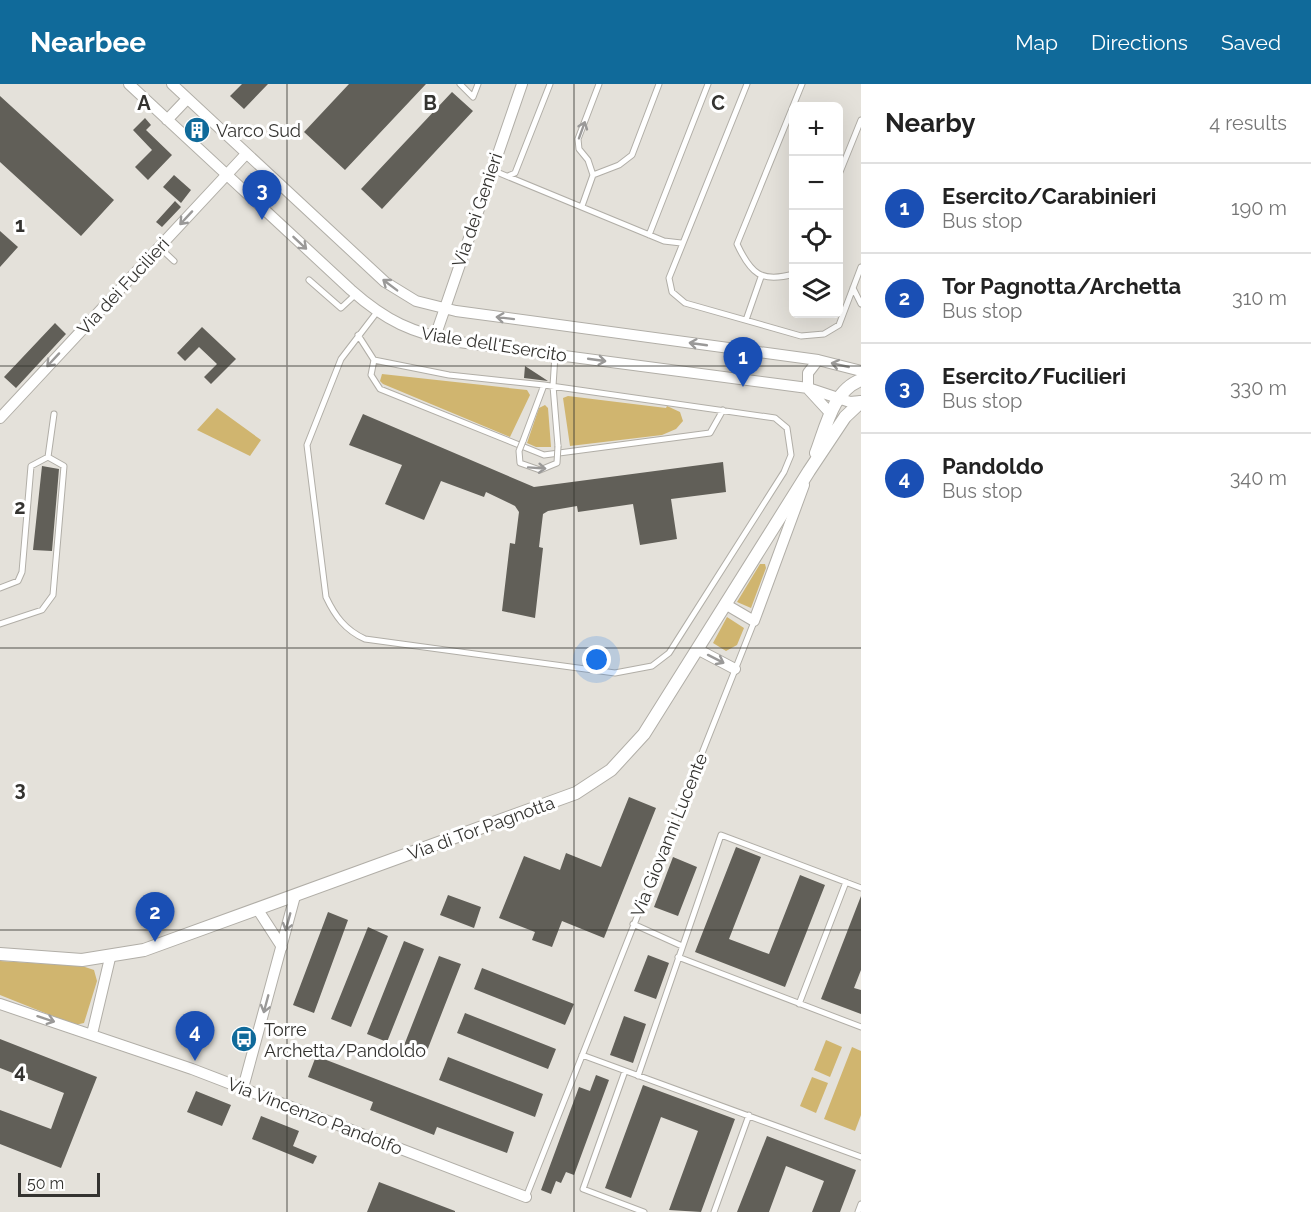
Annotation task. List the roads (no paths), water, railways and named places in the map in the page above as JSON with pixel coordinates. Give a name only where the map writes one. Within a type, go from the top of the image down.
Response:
[{"type":"street","name":"Viale dell'Esercito","points":[[129,84],[356,294],[377,312],[401,326],[435,338],[808,388],[850,402],[861,402]]},
{"type":"street","name":"Viale dell'Esercito","points":[[172,84],[391,286],[410,298],[443,308],[818,360],[861,370]]},
{"type":"street","name":"Via dei Genieri","points":[[435,338],[443,308],[522,84]]},
{"type":"street","points":[[167,120],[188,99]]},
{"type":"street","name":"Via dei Fucilieri","points":[[0,418],[246,154]]},
{"type":"street","points":[[818,360],[808,373],[808,388],[831,414]]},
{"type":"street","name":"Via di Tor Pagnotta","points":[[808,471],[838,398],[850,385],[861,380]]},
{"type":"street","name":"Via di Tor Pagnotta","points":[[0,954],[74,960],[110,958],[144,950],[552,802],[596,782],[638,743],[808,471],[845,417],[861,402]]},
{"type":"street","name":"Via Giovanni Lucente","points":[[754,621],[808,471]]},
{"type":"street","points":[[724,604],[754,621]]},
{"type":"street","points":[[697,649],[735,669]]},
{"type":"street","points":[[243,1088],[295,896]]},
{"type":"street","points":[[258,910],[282,947]]},
{"type":"street","points":[[92,1034],[110,958]]},
{"type":"street","name":"Via Vincenzo Pandolfo","points":[[0,1004],[243,1088],[526,1197]]},
{"type":"lane","points":[[460,84],[473,97],[478,84]]},
{"type":"lane","points":[[508,176],[515,173],[550,84]]},
{"type":"lane","points":[[582,206],[593,175],[588,160],[579,149],[578,139],[600,84]]},
{"type":"lane","points":[[593,175],[619,165],[632,155],[659,84]]},
{"type":"lane","points":[[649,235],[708,84]]},
{"type":"lane","points":[[747,84],[681,243],[669,278],[672,292],[685,303],[801,336],[824,334],[839,325],[861,267]]},
{"type":"lane","points":[[789,275],[777,278],[761,277],[745,262],[737,244],[802,84]]},
{"type":"lane","points":[[843,165],[861,120]]},
{"type":"lane","points":[[492,170],[669,243],[681,243]]},
{"type":"lane","points":[[159,247],[174,261]]},
{"type":"lane","points":[[746,320],[761,277]]},
{"type":"lane","points":[[309,280],[341,308],[356,294]]},
{"type":"lane","points":[[853,288],[861,304]]},
{"type":"lane","points":[[357,335],[374,360],[449,375],[553,386],[775,418],[787,428],[790,455],[784,472],[669,652],[652,666],[615,673],[364,639],[346,627],[334,614],[326,597],[307,445],[341,359],[357,335],[377,312]]},
{"type":"lane","points":[[544,385],[519,451],[520,463],[540,470],[557,463],[558,446],[553,386],[555,354]]},
{"type":"lane","points":[[374,360],[370,375],[380,389],[544,455],[710,433],[723,410]]},
{"type":"lane","points":[[48,457],[54,414]]},
{"type":"lane","points":[[0,588],[18,581],[22,572],[31,466],[48,457]]},
{"type":"lane","points":[[0,624],[42,610],[53,595],[63,466],[48,457]]},
{"type":"lane","name":"Via Giovanni Lucente","points":[[526,1197],[754,621]]},
{"type":"lane","points":[[638,1076],[721,835],[861,888]]},
{"type":"lane","points":[[799,1004],[846,882]]},
{"type":"lane","points":[[633,924],[682,946]]},
{"type":"lane","points":[[678,957],[861,1028]]},
{"type":"lane","points":[[582,1055],[861,1157]]},
{"type":"lane","points":[[625,1071],[583,1189],[644,1212]]},
{"type":"lane","points":[[714,1212],[749,1115]]},
{"type":"lane","points":[[858,1212],[861,1204]]},
{"type":"place","name":"Varco Sud","points":[[197,130]]},
{"type":"place","name":"Esercito/Fucilieri","points":[[262,220]]},
{"type":"place","name":"Esercito/Carabinieri","points":[[743,387]]},
{"type":"place","name":"Tor Pagnotta/Archetta","points":[[155,942]]},
{"type":"place","name":"Torre Archetta/Pandoldo","points":[[244,1039]]},
{"type":"place","name":"Pandoldo","points":[[195,1061]]}]
